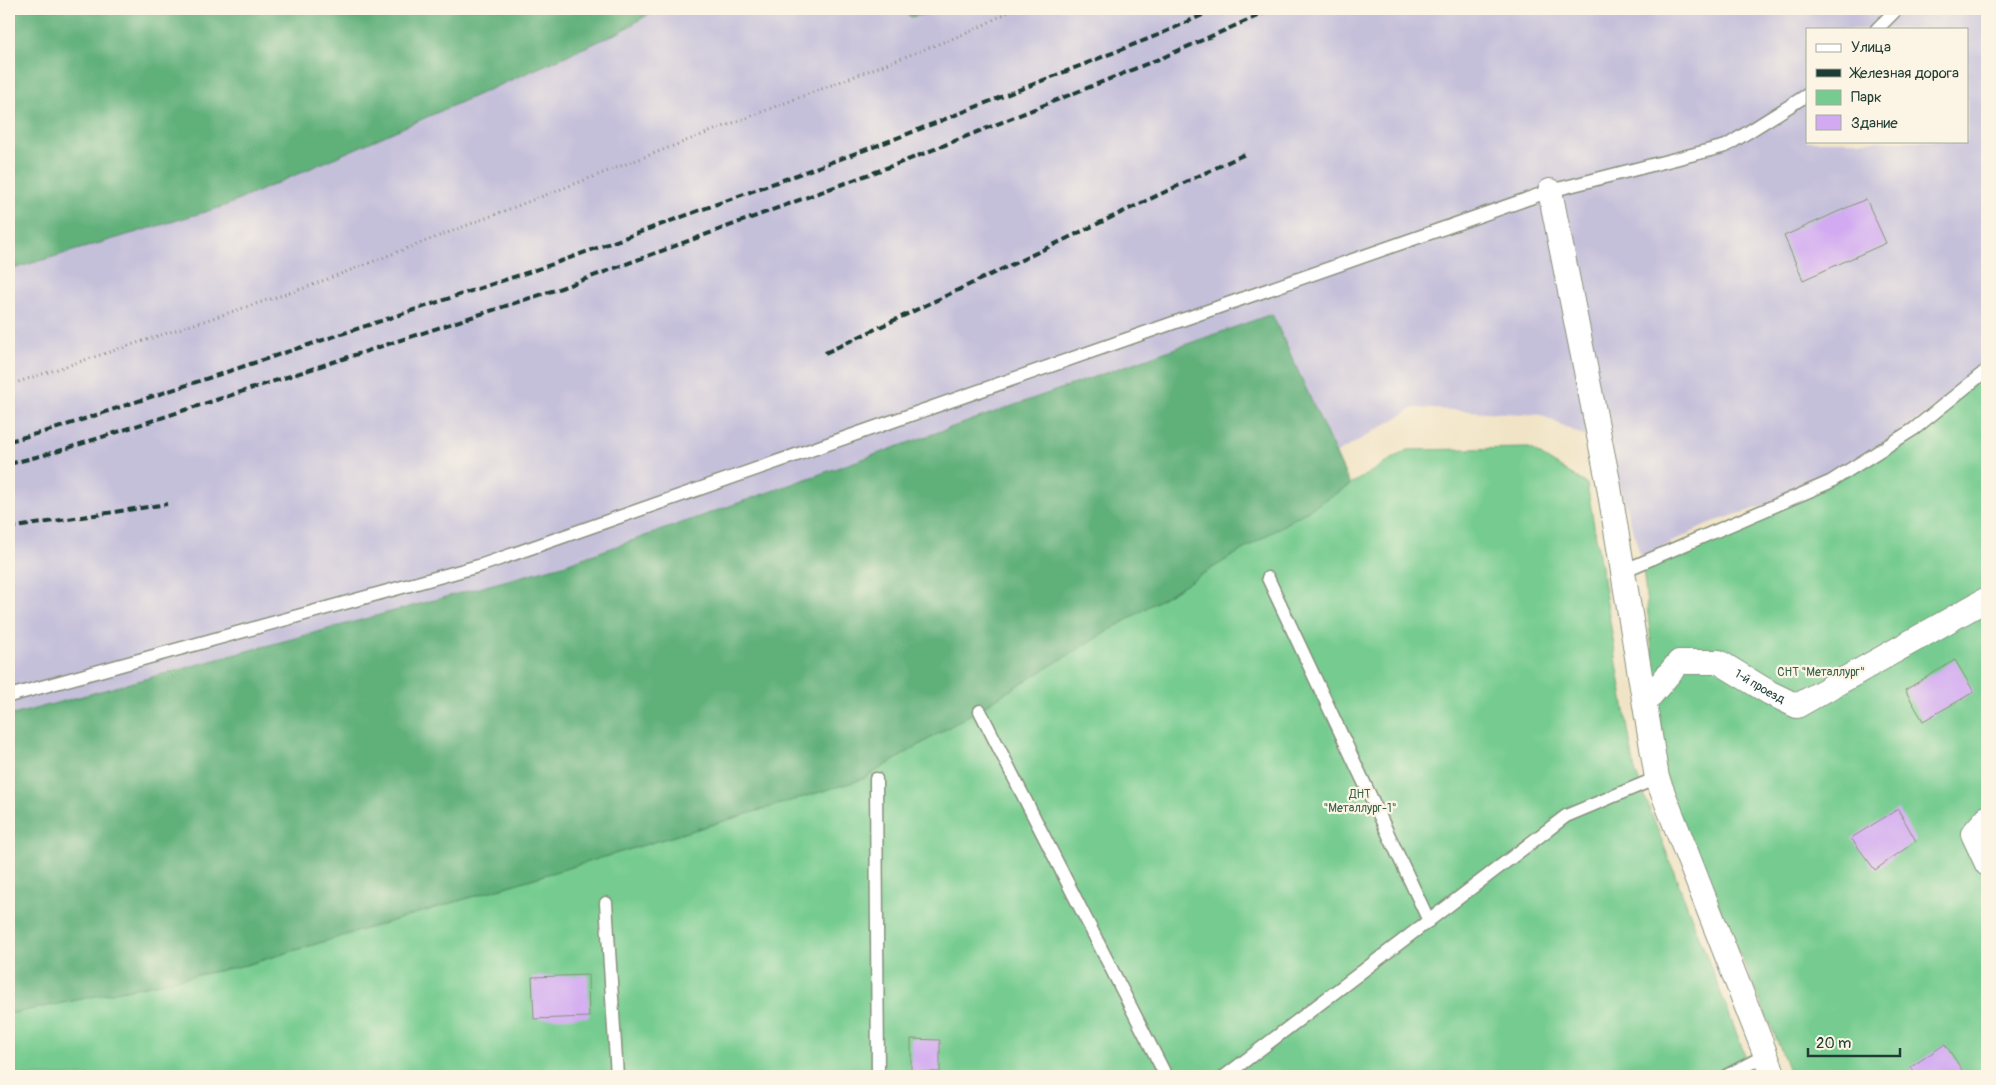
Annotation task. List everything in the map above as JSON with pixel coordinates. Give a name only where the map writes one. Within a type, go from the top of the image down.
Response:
[{"type":"street","points":[[1550,191],[1608,481],[1657,778],[1770,1066]]},
{"type":"street","name":"1-й проезд","points":[[1645,702],[1679,662],[1719,662],[1770,693],[1797,706],[1987,599]]},
{"type":"street","points":[[1987,818],[1973,834],[1987,864]]},
{"type":"lane","points":[[1879,28],[1897,9]]},
{"type":"lane","points":[[9,696],[482,565],[1550,191],[1726,146],[1806,96]]},
{"type":"lane","points":[[1623,571],[1830,482],[1914,429],[1987,370]]},
{"type":"lane","points":[[1268,578],[1429,921]]},
{"type":"lane","points":[[980,711],[1166,1076]]},
{"type":"lane","points":[[1225,1076],[1566,816],[1657,778]]},
{"type":"lane","points":[[876,779],[878,1076]]},
{"type":"lane","points":[[606,903],[617,1076]]},
{"type":"lane","points":[[1726,1076],[1770,1066]]},
{"type":"path","points":[[9,385],[304,288],[972,31],[1014,9]]},
{"type":"shaded area","points":[[9,9],[1987,9],[1987,372],[1882,444],[1807,492],[1713,522],[1641,557],[1608,448],[1541,415],[1414,408],[955,676],[9,980]]},
{"type":"green space","points":[[9,9],[657,9],[620,32],[225,206],[9,270]]},
{"type":"green space","points":[[900,9],[949,9],[911,17]]},
{"type":"green space","points":[[1272,314],[1350,485],[863,779],[246,965],[9,1014],[9,716],[563,565]]},
{"type":"green space","name":"СНТ \"Металлург\"","points":[[1987,375],[1987,1076],[1791,1076],[1667,787],[1642,559],[1815,492]]},
{"type":"green space","name":"ДНТ \"Металлург-1\"","points":[[1529,448],[1587,484],[1635,771],[1753,1076],[9,1076],[9,1014],[246,965],[863,779],[1407,450]]},
{"type":"building","points":[[1866,199],[1886,243],[1803,280],[1784,236]]},
{"type":"building","points":[[1955,660],[1974,692],[1923,721],[1905,690]]},
{"type":"building","points":[[1898,809],[1916,841],[1875,870],[1851,838]]},
{"type":"building","points":[[588,975],[589,1017],[534,1019],[532,977]]},
{"type":"building","points":[[911,1039],[940,1040],[940,1072],[911,1072]]},
{"type":"building","points":[[1945,1044],[1964,1073],[1959,1076],[1916,1076],[1911,1067]]},
{"type":"railway","points":[[9,441],[51,430],[553,264],[892,140],[1158,35],[1216,9]]},
{"type":"railway","points":[[9,464],[59,451],[561,288],[905,161],[1164,57],[1273,9]]},
{"type":"railway","points":[[825,353],[1245,154]]},
{"type":"railway","points":[[9,528],[167,504]]}]
